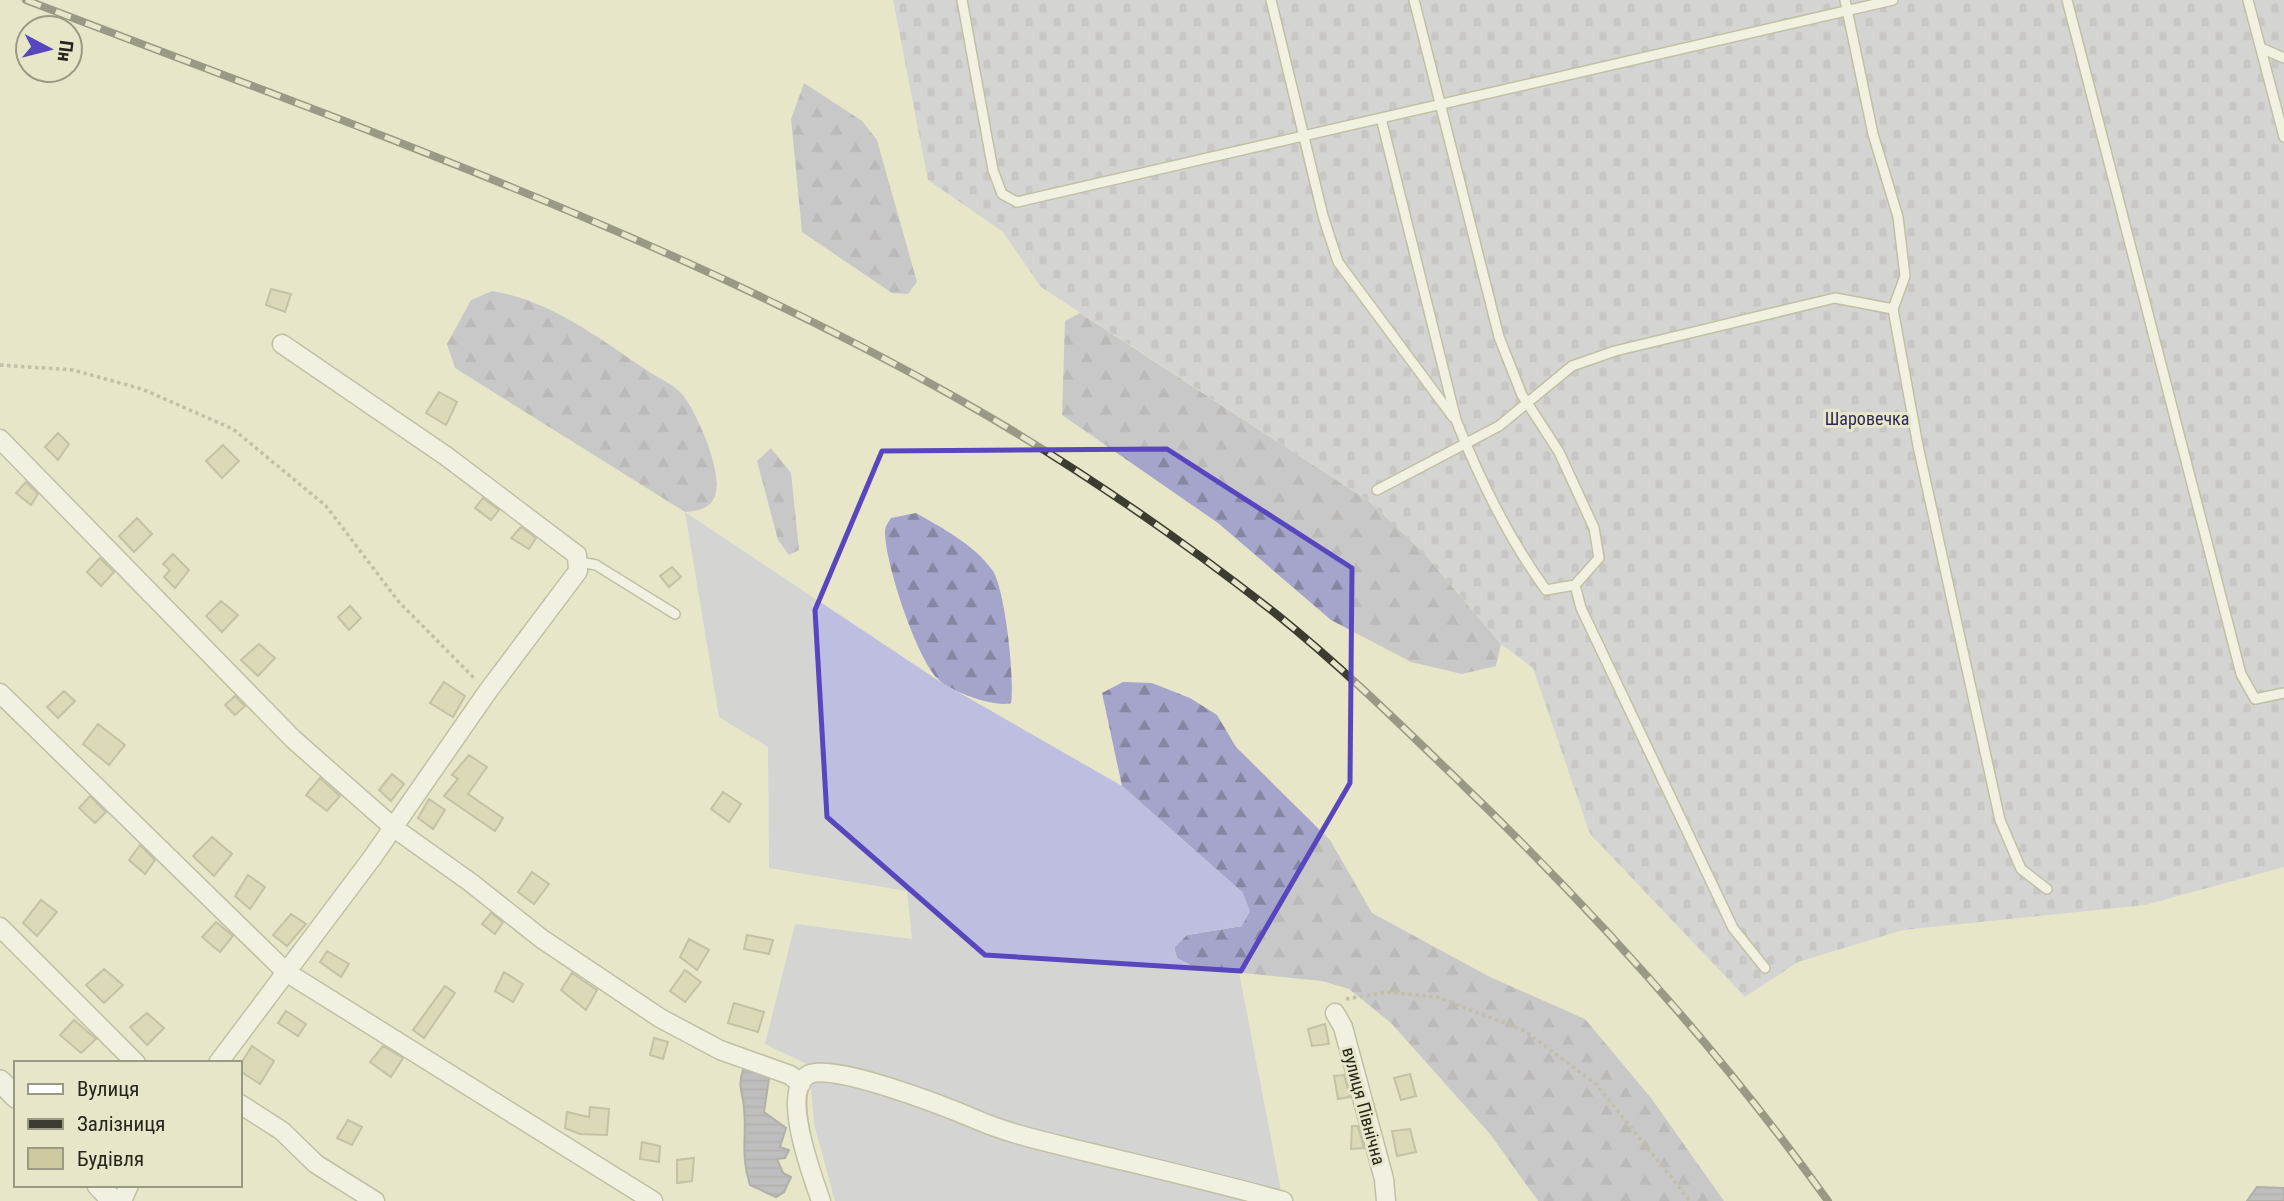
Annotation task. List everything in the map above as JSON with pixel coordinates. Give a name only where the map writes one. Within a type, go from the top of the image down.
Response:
[{"type":"street","points":[[219,1061],[394,828],[488,691],[578,571],[580,562],[577,555],[446,456],[282,344]]},
{"type":"street","points":[[0,439],[293,739],[394,828],[470,881],[542,939],[660,1018],[690,1036],[790,1075],[801,1084]]},
{"type":"street","points":[[0,693],[286,972],[653,1201]]},
{"type":"street","points":[[0,927],[134,1061]]},
{"type":"street","name":"вулиця Північна","points":[[1335,1013],[1349,1045],[1384,1179],[1387,1201]]},
{"type":"street","points":[[821,1201],[798,1121],[801,1084],[806,1075],[817,1072],[835,1073],[932,1100],[997,1128],[1283,1201]]},
{"type":"street","points":[[0,1081],[14,1095]]},
{"type":"street","points":[[242,1105],[282,1131],[316,1164],[375,1201]]},
{"type":"street","points":[[100,1187],[113,1201]]},
{"type":"lane","points":[[962,0],[993,170],[1002,194],[1017,202],[1893,0]]},
{"type":"lane","points":[[1271,0],[1306,136],[1323,216],[1338,262],[1456,420]]},
{"type":"lane","points":[[1381,118],[1456,420],[1464,442],[1520,554],[1546,590],[1576,585],[1599,558],[1594,528],[1559,452],[1528,404],[1499,337],[1414,0]]},
{"type":"lane","points":[[1845,0],[1873,134],[1898,217],[1905,276],[1893,309],[1918,446],[2000,820],[2021,869],[2047,889]]},
{"type":"lane","points":[[2067,0],[2241,674],[2255,699],[2284,693]]},
{"type":"lane","points":[[2248,0],[2284,137]]},
{"type":"lane","points":[[2261,48],[2284,58]]},
{"type":"lane","points":[[1377,490],[1499,426],[1572,366],[1615,351],[1835,298],[1893,309]]},
{"type":"lane","points":[[580,562],[596,565],[675,614]]},
{"type":"lane","points":[[1576,585],[1581,608],[1733,928],[1765,968]]},
{"type":"path","points":[[0,365],[73,370],[142,389],[233,429],[326,506],[400,602],[488,691]]},
{"type":"path","points":[[1335,1013],[1335,1000],[1387,992],[1437,997],[1525,1031],[1597,1085],[1690,1201]]},
{"type":"highlighted area","points":[[1167,449],[1352,568],[1350,783],[1241,971],[985,955],[827,817],[815,610],[882,451]]},
{"type":"green space","name":"Шаровечка","points":[[893,0],[2284,0],[2284,867],[2145,905],[1903,930],[1798,962],[1745,997],[1590,834],[1533,668],[1501,644],[1422,551],[1370,502],[1041,287],[1003,232],[928,180]]},
{"type":"green space","points":[[804,83],[862,121],[877,140],[917,282],[908,294],[892,293],[802,232],[791,119]]},
{"type":"green space","points":[[492,291],[534,303],[574,322],[680,391],[696,416],[713,462],[716,490],[708,506],[685,512],[455,368],[447,344],[471,300]]},
{"type":"green space","points":[[1080,313],[1370,502],[1422,551],[1501,644],[1496,666],[1462,674],[1411,662],[1331,620],[1218,523],[1062,415],[1065,321]]},
{"type":"green space","points":[[771,448],[791,473],[799,550],[789,555],[778,540],[757,461]]},
{"type":"green space","points":[[685,512],[939,681],[1122,786],[1243,893],[1250,911],[1242,926],[1187,935],[1174,948],[1177,958],[1194,968],[1239,972],[1283,1201],[835,1201],[814,1124],[809,1065],[765,1044],[795,924],[912,939],[907,891],[769,868],[768,747],[719,717]]},
{"type":"green space","points":[[916,513],[968,545],[993,571],[1008,635],[1012,675],[1011,703],[983,701],[951,688],[937,678],[920,650],[896,586],[885,532],[891,518]]},
{"type":"green space","points":[[1123,682],[1152,683],[1190,698],[1217,715],[1236,747],[1330,840],[1372,913],[1490,977],[1585,1019],[1651,1098],[1724,1201],[1538,1201],[1490,1134],[1391,1023],[1349,989],[1322,981],[1195,968],[1177,958],[1174,947],[1187,935],[1242,926],[1243,893],[1122,786],[1102,693]]},
{"type":"shaded area","points":[[749,1067],[764,1072],[769,1078],[764,1112],[786,1128],[780,1147],[789,1150],[785,1158],[777,1159],[783,1173],[791,1177],[784,1192],[776,1197],[750,1185],[747,1174],[744,1155],[745,1119],[740,1081],[743,1070]]},
{"type":"shaded area","points":[[2257,1187],[2284,1188],[2284,1201],[2247,1201]]},
{"type":"building","points":[[271,289],[291,294],[285,312],[266,305]]},
{"type":"building","points":[[439,392],[457,402],[446,425],[426,413]]},
{"type":"building","points":[[58,433],[69,444],[58,460],[45,447]]},
{"type":"building","points":[[223,445],[239,461],[222,478],[206,461]]},
{"type":"building","points":[[26,482],[38,494],[31,505],[16,493]]},
{"type":"building","points":[[483,498],[499,510],[491,520],[475,508]]},
{"type":"building","points":[[137,518],[152,534],[134,552],[119,536]]},
{"type":"building","points":[[521,527],[536,538],[529,549],[511,538]]},
{"type":"building","points":[[173,554],[189,570],[175,588],[164,577],[170,570],[163,564]]},
{"type":"building","points":[[100,558],[114,572],[101,586],[87,572]]},
{"type":"building","points":[[672,567],[681,577],[669,587],[660,576]]},
{"type":"building","points":[[221,601],[238,615],[222,632],[206,616]]},
{"type":"building","points":[[350,606],[361,618],[349,630],[338,617]]},
{"type":"building","points":[[259,644],[275,658],[258,676],[241,660]]},
{"type":"building","points":[[444,682],[465,696],[453,717],[430,703]]},
{"type":"building","points":[[64,691],[75,701],[58,718],[47,707]]},
{"type":"building","points":[[235,696],[245,706],[235,715],[225,705]]},
{"type":"building","points":[[98,724],[125,745],[109,765],[83,744]]},
{"type":"building","points":[[469,755],[487,767],[468,794],[503,818],[495,831],[444,796],[458,779],[452,775]]},
{"type":"building","points":[[392,774],[404,784],[391,801],[379,790]]},
{"type":"building","points":[[320,778],[340,796],[327,811],[306,795]]},
{"type":"building","points":[[723,792],[741,804],[729,822],[711,809]]},
{"type":"building","points":[[90,796],[106,812],[95,823],[79,808]]},
{"type":"building","points":[[429,799],[445,810],[433,829],[418,818]]},
{"type":"building","points":[[212,837],[232,854],[214,876],[193,856]]},
{"type":"building","points":[[140,845],[155,860],[145,874],[129,860]]},
{"type":"building","points":[[532,872],[549,884],[534,904],[518,892]]},
{"type":"building","points":[[248,875],[265,887],[250,909],[235,896]]},
{"type":"building","points":[[41,900],[57,912],[37,936],[23,923]]},
{"type":"building","points":[[491,913],[503,922],[495,934],[482,924]]},
{"type":"building","points":[[291,914],[306,924],[287,946],[273,935]]},
{"type":"building","points":[[216,922],[233,936],[220,952],[202,937]]},
{"type":"building","points":[[747,935],[773,940],[769,954],[744,949]]},
{"type":"building","points":[[689,939],[709,950],[697,970],[680,957]]},
{"type":"building","points":[[327,951],[349,964],[341,977],[320,962]]},
{"type":"building","points":[[104,969],[123,985],[104,1003],[86,985]]},
{"type":"building","points":[[685,970],[701,982],[685,1002],[670,991]]},
{"type":"building","points":[[504,972],[523,984],[513,1002],[495,991]]},
{"type":"building","points":[[572,973],[597,990],[586,1010],[561,990]]},
{"type":"building","points":[[445,986],[455,993],[424,1038],[413,1030]]},
{"type":"building","points":[[734,1003],[764,1012],[758,1032],[728,1023]]},
{"type":"building","points":[[286,1011],[306,1024],[298,1036],[278,1023]]},
{"type":"building","points":[[147,1013],[164,1028],[147,1045],[130,1027]]},
{"type":"building","points":[[74,1020],[96,1039],[81,1053],[60,1035]]},
{"type":"building","points":[[1325,1024],[1329,1044],[1312,1046],[1308,1029]]},
{"type":"building","points":[[654,1038],[668,1042],[663,1059],[650,1055]]},
{"type":"building","points":[[252,1046],[274,1061],[260,1084],[242,1072],[242,1062]]},
{"type":"building","points":[[383,1046],[403,1058],[391,1077],[370,1062]]},
{"type":"building","points":[[1410,1074],[1416,1096],[1401,1100],[1394,1078]]},
{"type":"building","points":[[1344,1075],[1350,1097],[1338,1099],[1334,1076]]},
{"type":"building","points":[[590,1107],[609,1109],[607,1135],[580,1134],[565,1128],[567,1112],[589,1117]]},
{"type":"building","points":[[348,1120],[362,1127],[352,1145],[337,1138]]},
{"type":"building","points":[[1352,1126],[1358,1126],[1364,1148],[1351,1149]]},
{"type":"building","points":[[1410,1129],[1416,1152],[1397,1156],[1392,1131]]},
{"type":"building","points":[[642,1142],[660,1146],[659,1162],[640,1159]]},
{"type":"building","points":[[694,1158],[692,1181],[677,1183],[677,1160]]},
{"type":"railway","points":[[26,0],[497,181],[728,281],[953,396],[1118,498],[1300,633],[1371,697],[1512,833],[1608,933],[1700,1037],[1787,1145],[1828,1201]]}]
